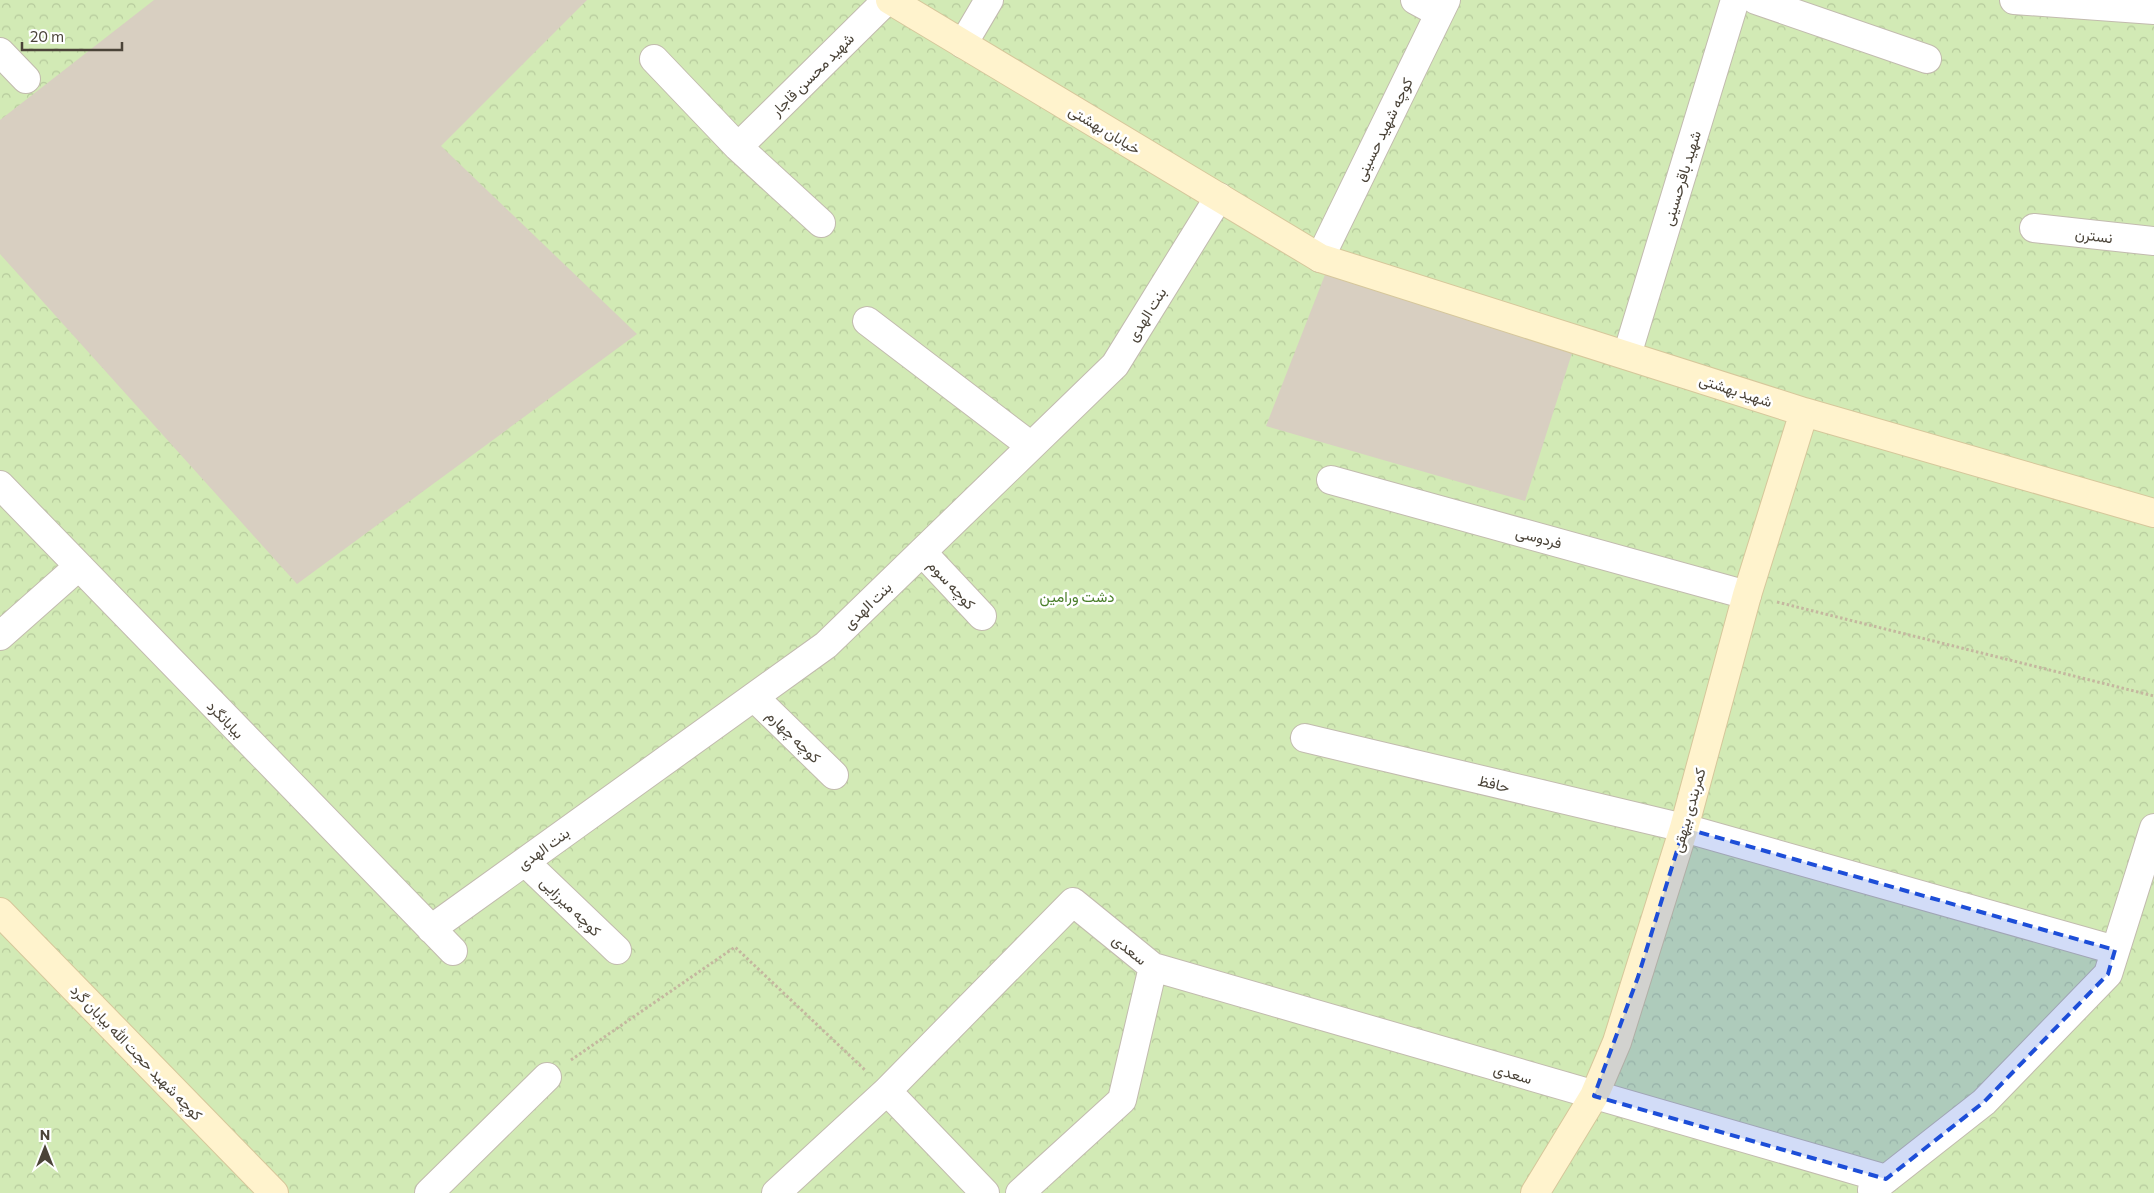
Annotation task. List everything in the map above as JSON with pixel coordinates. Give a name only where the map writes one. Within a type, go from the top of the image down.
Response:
[{"type":"main road","name":"خیابان بهشتی","points":[[888,0],[1320,258]]},
{"type":"main road","name":"شهید بهشتی","points":[[1320,258],[1804,412],[2154,513]]},
{"type":"main road","name":"کمربندی بیهقی","points":[[1535,1193],[1594,1096],[1617,1042],[1684,828],[1747,595],[1804,412]]},
{"type":"main road","name":"کوچه شهید حجت الله بیابان گرد","points":[[0,912],[274,1193]]},
{"type":"street","name":"شهید محسن قاجار","points":[[738,148],[888,0]]},
{"type":"street","points":[[963,44],[989,0]]},
{"type":"street","points":[[1416,0],[1443,7]]},
{"type":"street","name":"شهید باقرحسینی","points":[[1627,356],[1735,0]]},
{"type":"street","points":[[1756,0],[1927,59]]},
{"type":"street","points":[[2014,0],[2154,10]]},
{"type":"street","name":"کوچه شهید حسینی","points":[[1320,258],[1443,7]]},
{"type":"street","points":[[0,52],[26,80]]},
{"type":"street","points":[[654,59],[738,148],[821,223]]},
{"type":"street","name":"بنت الهدی","points":[[432,929],[826,645],[1115,365],[1219,197]]},
{"type":"street","name":"نسترن","points":[[2034,228],[2154,242]]},
{"type":"street","points":[[867,321],[1031,446]]},
{"type":"street","name":"فردوسی","points":[[1331,480],[1747,595]]},
{"type":"street","name":"بیابانگرد","points":[[0,485],[453,951]]},
{"type":"street","name":"کوچه سوم","points":[[922,552],[982,616]]},
{"type":"street","points":[[0,636],[78,567]]},
{"type":"street","name":"کوچه چهارم","points":[[754,697],[834,775]]},
{"type":"street","name":"حافظ","points":[[1305,738],[1684,828],[2115,950]]},
{"type":"street","points":[[1877,1186],[1984,1102],[2108,974],[2154,828]]},
{"type":"street","name":"کوچه میرزایی","points":[[525,862],[617,950]]},
{"type":"street","name":"سعدی","points":[[776,1193],[888,1091],[1072,902],[1152,967],[1594,1096],[1877,1186]]},
{"type":"street","points":[[1020,1193],[1122,1100],[1152,967]]},
{"type":"street","points":[[429,1193],[547,1077]]},
{"type":"street","points":[[888,1091],[985,1193]]},
{"type":"path","points":[[1747,595],[2154,696]]},
{"type":"path","points":[[547,1077],[735,947],[888,1091]]},
{"type":"highlighted area","points":[[1684,828],[2115,950],[2108,974],[1984,1102],[1886,1179],[1594,1096],[1638,977]]},
{"type":"green space","name":"دشت ورامین","points":[[0,0],[2154,0],[2154,1193],[0,1193]]},
{"type":"building","points":[[154,0],[587,0],[441,146],[637,334],[297,584],[0,254],[0,120]]},
{"type":"building","points":[[1328,267],[1573,350],[1525,501],[1266,426]]}]
